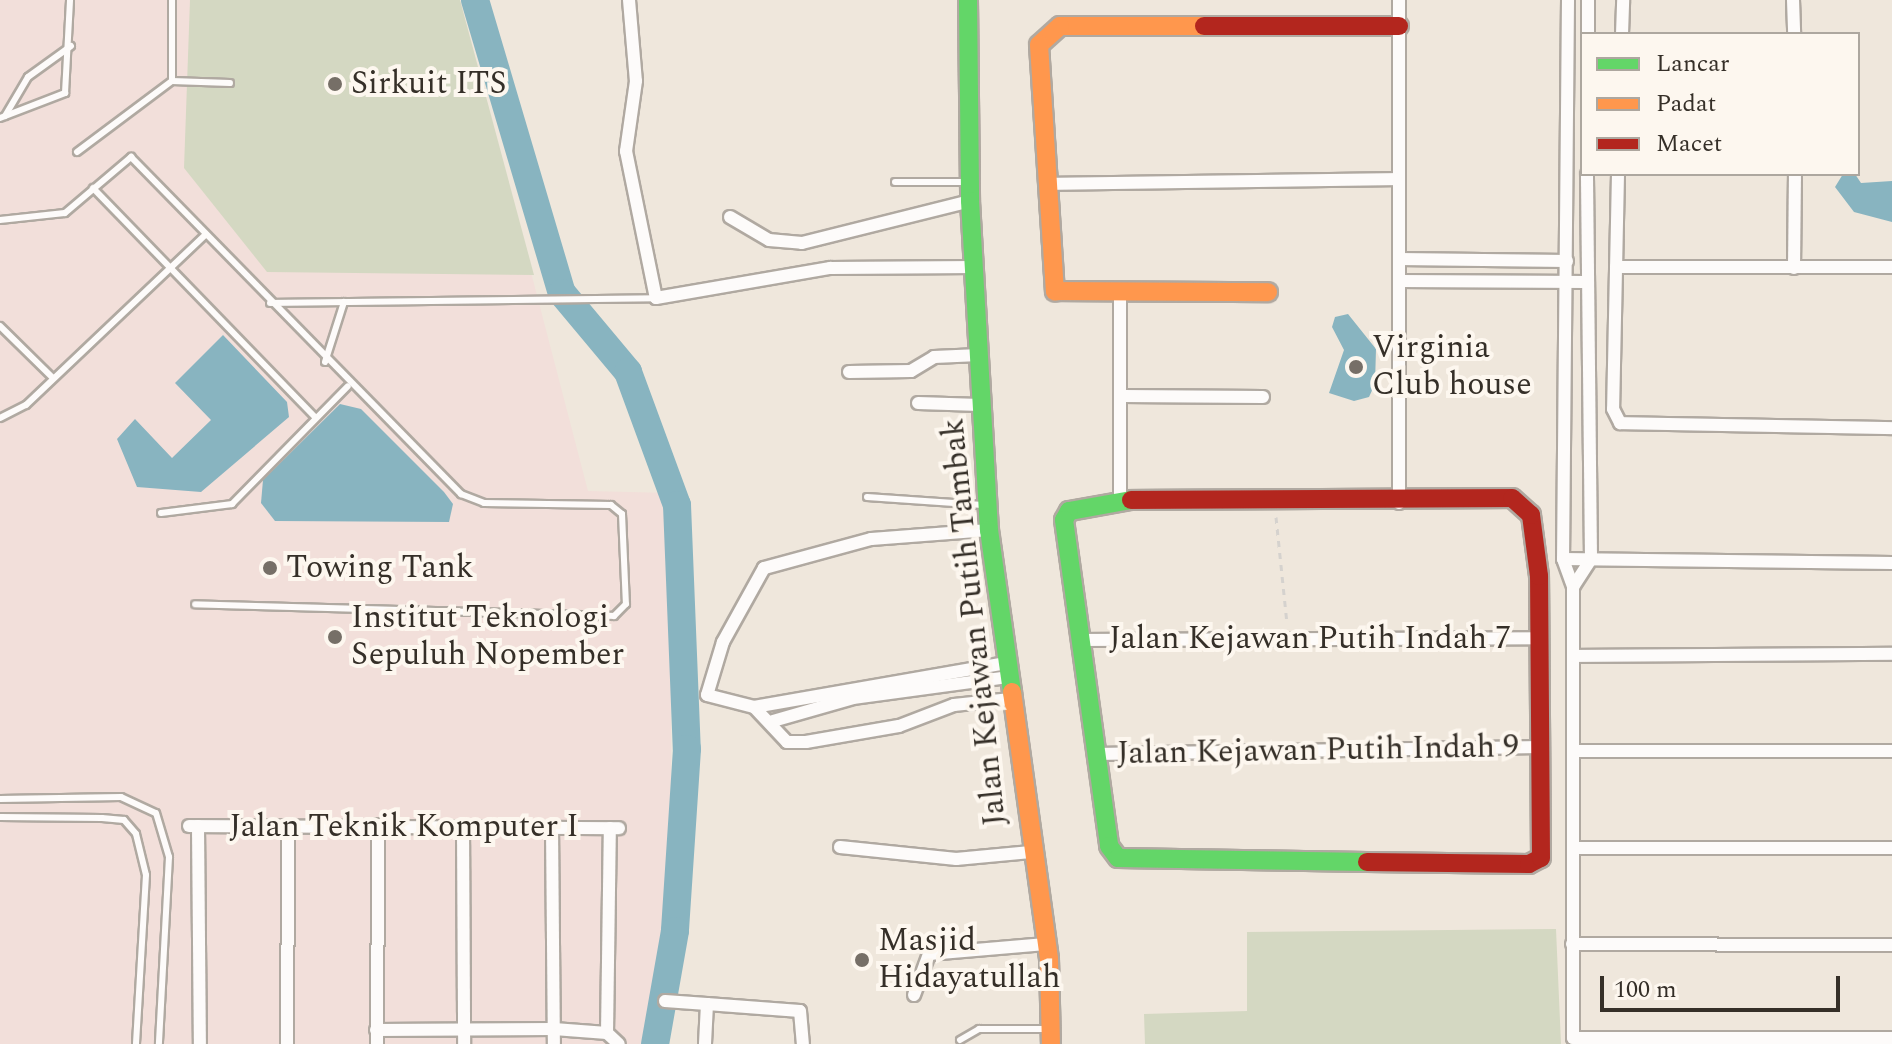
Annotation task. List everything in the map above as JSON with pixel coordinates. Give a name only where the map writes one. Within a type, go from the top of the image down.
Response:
[{"type":"street","points":[[629,0],[636,81],[626,151],[656,298],[830,268],[976,267]]},
{"type":"street","name":"Jalan Kejawan Putih Tambak","points":[[968,0],[970,192],[989,530],[1046,944],[1051,1036]]},
{"type":"street","points":[[1399,0],[1396,179],[1399,503]]},
{"type":"street","points":[[1568,0],[1563,559],[1573,587],[1576,751],[1573,1038],[1892,1038]]},
{"type":"street","points":[[1588,0],[1588,32]]},
{"type":"street","points":[[1622,32],[1623,0]]},
{"type":"street","points":[[1793,0],[1794,32]]},
{"type":"street","points":[[1268,292],[1060,294],[1052,285],[1039,45],[1060,26],[1399,26]]},
{"type":"street","points":[[1573,587],[1591,559],[1587,176]]},
{"type":"street","points":[[1618,176],[1616,420],[1892,428]]},
{"type":"street","points":[[1794,268],[1795,176]]},
{"type":"street","points":[[1047,184],[1396,179]]},
{"type":"street","points":[[730,217],[769,240],[802,243],[970,192]]},
{"type":"street","points":[[1399,259],[1567,261]]},
{"type":"street","points":[[1616,267],[1892,267]]},
{"type":"street","points":[[1399,281],[1587,282]]},
{"type":"street","points":[[1120,294],[1123,396],[1120,500]]},
{"type":"street","points":[[849,372],[911,371],[934,357],[979,355]]},
{"type":"street","points":[[1123,396],[1263,397]]},
{"type":"street","points":[[918,403],[980,405]]},
{"type":"street","points":[[1564,476],[1589,477]]},
{"type":"street","points":[[1512,498],[1533,523],[1540,638],[1545,851],[1529,864],[1134,864],[1109,846],[1064,520],[1081,505],[1120,500],[1399,503],[1512,498]]},
{"type":"street","points":[[989,530],[871,539],[764,568],[723,642],[707,695],[754,707],[773,721],[787,742],[806,742],[1011,699]]},
{"type":"street","points":[[1563,559],[1892,563]]},
{"type":"street","name":"Jalan Kejawan Putih Indah 7","points":[[1080,640],[1540,638]]},
{"type":"street","points":[[1573,656],[1892,654]]},
{"type":"street","points":[[754,707],[1007,670]]},
{"type":"street","points":[[773,721],[853,698],[919,694],[1007,670]]},
{"type":"street","points":[[919,694],[927,715]]},
{"type":"street","name":"Jalan Kejawan Putih Indah 9","points":[[1095,754],[1541,747]]},
{"type":"street","points":[[1576,751],[1892,751]]},
{"type":"street","points":[[377,1044],[378,825]]},
{"type":"street","name":"Jalan Teknik Komputer I","points":[[200,1044],[194,826],[614,828],[607,1033]]},
{"type":"street","points":[[287,1044],[288,826]]},
{"type":"street","points":[[463,826],[464,1044]]},
{"type":"street","points":[[552,827],[554,1044]]},
{"type":"street","points":[[840,847],[956,859],[1031,852]]},
{"type":"street","points":[[1574,848],[1892,848]]},
{"type":"street","points":[[914,995],[929,954],[1046,944]]},
{"type":"street","points":[[1572,944],[1892,945]]},
{"type":"street","points":[[665,1001],[800,1011],[803,1044]]},
{"type":"street","points":[[705,1044],[707,1004]]},
{"type":"street","points":[[376,1030],[554,1029],[607,1033],[619,1044]]},
{"type":"lane","points":[[3,117],[65,93],[71,46],[70,0]]},
{"type":"lane","points":[[172,0],[172,81]]},
{"type":"lane","points":[[3,117],[28,77],[71,46]]},
{"type":"lane","points":[[77,152],[172,81],[230,83]]},
{"type":"lane","points":[[0,220],[50,220],[131,157],[348,386],[472,500],[619,508],[624,613],[195,604]]},
{"type":"lane","points":[[895,182],[970,192]]},
{"type":"lane","points":[[93,188],[315,417]]},
{"type":"lane","points":[[0,418],[53,378],[206,234]]},
{"type":"lane","points":[[270,303],[656,298]]},
{"type":"lane","points":[[325,362],[344,302]]},
{"type":"lane","points":[[0,326],[53,378]]},
{"type":"lane","points":[[161,513],[232,504],[348,386]]},
{"type":"lane","points":[[867,497],[987,505]]},
{"type":"lane","points":[[0,799],[121,797],[156,813],[169,857],[159,1044]]},
{"type":"lane","points":[[0,818],[124,820],[136,834],[146,875],[136,1044]]},
{"type":"lane","points":[[960,1040],[979,1029],[1051,1036]]},
{"type":"path","points":[[1274,501],[1284,542],[1289,639]]},
{"type":"shaded area","name":"Institut Teknologi Sepuluh Nopember","points":[[0,0],[460,0],[588,491],[671,493],[671,782],[659,983],[646,1044],[0,1044]]},
{"type":"green space","name":"Sirkuit ITS","points":[[190,0],[460,0],[534,275],[267,272],[184,168]]},
{"type":"green space","points":[[1556,929],[1561,1044],[1145,1044],[1144,1014],[1247,1011],[1247,932]]},
{"type":"water","points":[[1842,176],[1856,176],[1861,183],[1892,181],[1892,222],[1854,212],[1835,187]]},
{"type":"water","name":"Virginia Club house","points":[[1348,314],[1376,349],[1375,384],[1369,397],[1354,401],[1329,393],[1344,350],[1332,327],[1335,317]]},
{"type":"water","points":[[223,335],[287,402],[289,417],[201,492],[137,487],[117,439],[135,419],[172,458],[211,420],[175,383]]},
{"type":"water","points":[[340,404],[361,409],[444,492],[453,504],[449,522],[275,521],[261,503],[263,480]]},
{"type":"waterway","points":[[475,0],[562,293],[628,372],[677,505],[687,749],[675,931],[655,1044]]},
{"type":"traffic: fast","points":[[968,0],[970,201],[989,530],[1012,692]]},
{"type":"traffic: fast","points":[[1131,500],[1069,511],[1064,520],[1109,846],[1118,858],[1367,862]]},
{"type":"traffic: slow","points":[[1204,26],[1060,26],[1039,45],[1055,291],[1268,292]]},
{"type":"traffic: slow","points":[[1012,692],[1049,959],[1051,1044]]},
{"type":"traffic: jam","points":[[1204,26],[1399,26]]},
{"type":"traffic: jam","points":[[1367,862],[1529,864],[1541,858],[1539,576],[1531,515],[1512,498]]},
{"type":"traffic: jam","points":[[1131,500],[1512,498]]},
{"type":"place","name":"Sirkuit ITS","points":[[335,84]]},
{"type":"place","name":"Virginia Club house","points":[[1356,367]]},
{"type":"place","name":"Towing Tank","points":[[270,568]]},
{"type":"place","name":"Institut Teknologi Sepuluh Nopember","points":[[335,637]]},
{"type":"place","name":"Masjid Hidayatullah","points":[[862,960]]}]
